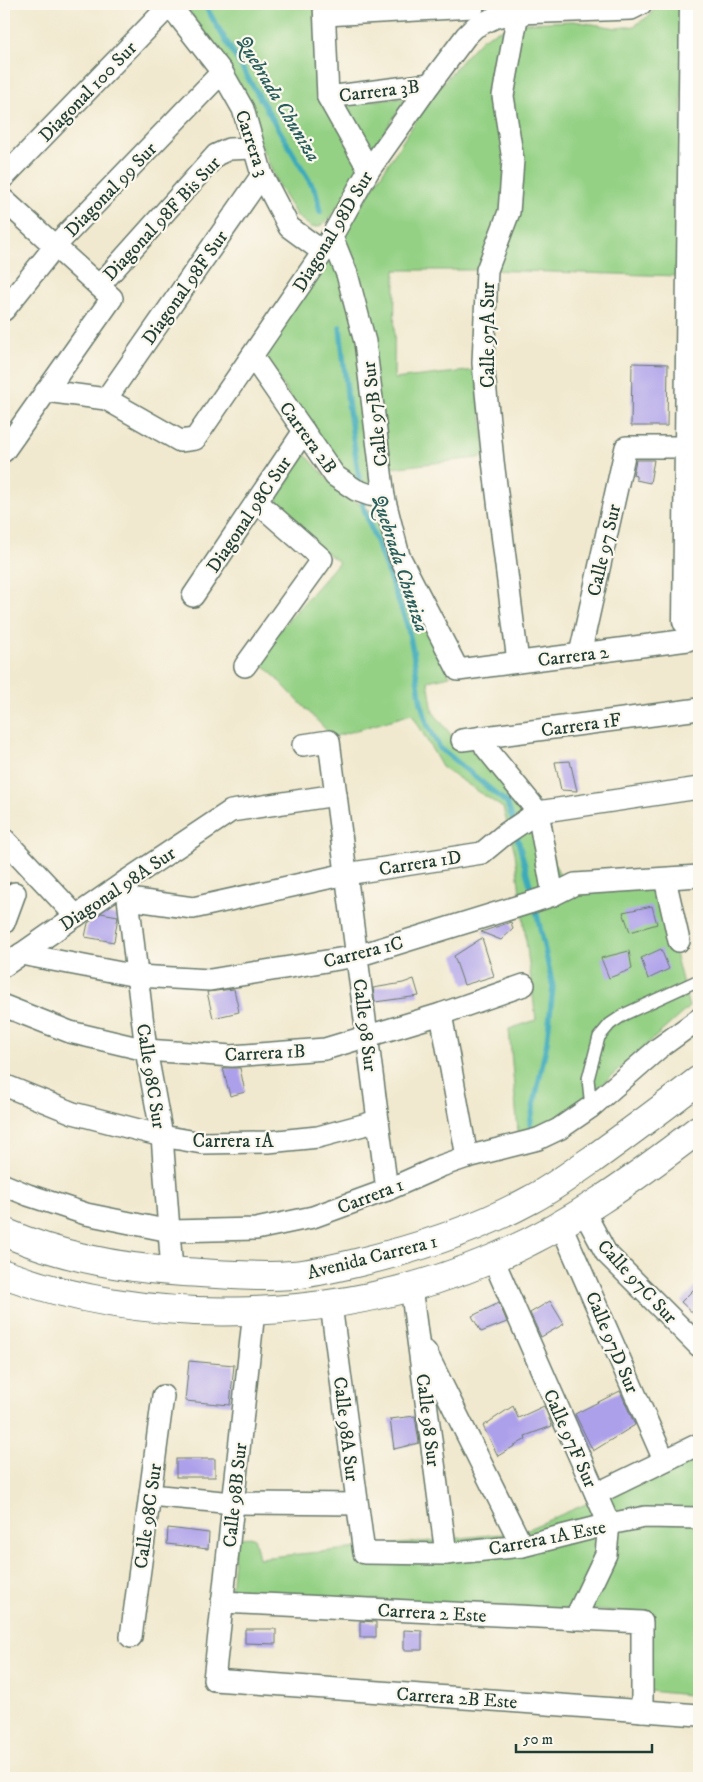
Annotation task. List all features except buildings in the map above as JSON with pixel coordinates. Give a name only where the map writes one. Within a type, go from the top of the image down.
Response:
[{"type":"highway","name":"Avenida Carrera 1","points":[[4,1232],[26,1242],[79,1258],[148,1270],[251,1276],[294,1275],[327,1269],[390,1255],[441,1240],[530,1200],[575,1172],[629,1134],[699,1080]]},
{"type":"highway","name":"Avenida Carrera 1","points":[[4,1274],[34,1285],[79,1296],[139,1306],[254,1311],[331,1305],[411,1287],[493,1259],[573,1218],[652,1165],[699,1129]]},
{"type":"street","points":[[369,170],[328,97],[324,9],[474,12],[496,17],[518,13],[631,9],[641,4]]},
{"type":"street","points":[[691,628],[696,87],[693,4]]},
{"type":"street","name":"Carrera 3","points":[[169,5],[222,72],[243,109],[262,175],[289,227],[327,244]]},
{"type":"street","name":"Diagonal 100 Sur","points":[[4,177],[169,5]]},
{"type":"street","name":"Diagonal 98D Sur","points":[[106,399],[180,441],[195,439],[327,244],[369,170],[466,36],[474,12]]},
{"type":"street","name":"Calle 97A Sur","points":[[518,13],[503,96],[513,160],[509,212],[487,270],[483,363],[518,662]]},
{"type":"street","name":"Diagonal 99 Sur","points":[[4,310],[55,246],[222,72]]},
{"type":"street","name":"Carrera 3B","points":[[328,97],[430,84]]},
{"type":"street","name":"Diagonal 98F Bis Sur","points":[[4,451],[46,391],[106,292],[216,155],[229,149],[253,148]]},
{"type":"street","name":"Diagonal 98F Sur","points":[[106,399],[262,175]]},
{"type":"street","points":[[4,200],[106,292]]},
{"type":"street","name":"Calle 97B Sur","points":[[327,244],[347,274],[365,342],[370,494],[399,556],[458,670]]},
{"type":"street","name":"Carrera 2B","points":[[252,356],[335,476],[370,494]]},
{"type":"street","points":[[46,391],[106,399]]},
{"type":"street","name":"Diagonal 98C Sur","points":[[193,596],[304,431]]},
{"type":"street","name":"Calle 97 Sur","points":[[580,654],[626,447],[694,447]]},
{"type":"street","points":[[245,666],[322,559],[257,502]]},
{"type":"street","name":"Carrera 2","points":[[458,670],[580,654],[691,628]]},
{"type":"street","name":"Carrera 1F","points":[[531,816],[486,748],[472,738],[699,709]]},
{"type":"street","name":"Calle 98 Sur","points":[[303,745],[329,741],[387,1190]]},
{"type":"street","name":"Carrera 1D","points":[[128,890],[193,908],[346,874],[482,853],[531,816],[699,788]]},
{"type":"street","name":"Diagonal 98A Sur","points":[[12,960],[76,916],[128,890],[231,811],[336,795]]},
{"type":"street","points":[[531,816],[541,899]]},
{"type":"street","points":[[4,839],[76,916]]},
{"type":"street","name":"Carrera 1C","points":[[12,960],[137,976],[210,980],[357,956],[541,899],[575,884],[699,876]]},
{"type":"street","points":[[665,879],[679,941]]},
{"type":"street","name":"Calle 98C Sur","points":[[128,890],[146,1050],[162,1136],[172,1271]]},
{"type":"street","points":[[4,923],[15,894]]},
{"type":"street","name":"Carrera 1B","points":[[4,1006],[70,1032],[146,1050],[232,1056],[326,1048],[441,1014],[524,985]]},
{"type":"street","points":[[441,1014],[467,1158]]},
{"type":"street","name":"Carrera 1","points":[[4,1184],[28,1195],[86,1214],[170,1231],[256,1229],[313,1217],[387,1190],[441,1166],[538,1139],[559,1129],[591,1107],[659,1048],[699,1019]]},
{"type":"street","name":"Carrera 1A","points":[[4,1085],[73,1113],[162,1136],[202,1143],[268,1142],[318,1137],[378,1121]]},
{"type":"street","name":"Calle 97C Sur","points":[[573,1218],[699,1346]]},
{"type":"street","name":"Calle 97D Sur","points":[[573,1218],[664,1460]]},
{"type":"street","name":"Calle 97F Sur","points":[[493,1259],[609,1524],[606,1554],[575,1619]]},
{"type":"street","name":"Calle 98 Sur","points":[[411,1287],[446,1554]]},
{"type":"street","name":"Calle 98A Sur","points":[[331,1305],[364,1553]]},
{"type":"street","name":"Calle 98B Sur","points":[[214,1680],[254,1311]]},
{"type":"street","points":[[418,1336],[522,1546]]},
{"type":"street","name":"Calle 98C Sur","points":[[131,1637],[163,1396]]},
{"type":"street","name":"Carrera 1A Este","points":[[596,1494],[699,1444]]},
{"type":"street","points":[[150,1496],[233,1503],[357,1504]]},
{"type":"street","name":"Carrera 1A Este","points":[[364,1553],[446,1554],[522,1546],[609,1524],[645,1518],[699,1518]]},
{"type":"street","name":"Carrera 2 Este","points":[[222,1602],[642,1622],[642,1711]]},
{"type":"street","name":"Carrera 2B Este","points":[[214,1680],[699,1715]]},
{"type":"lane","points":[[591,1107],[588,1079],[599,1037],[610,1024],[625,1014],[699,980]]},
{"type":"green space","points":[[184,4],[318,4],[325,104],[406,98],[344,198],[327,221],[318,227],[311,227],[297,216],[279,187],[224,61]]},
{"type":"green space","points":[[658,4],[683,4],[679,276],[487,270],[395,270],[394,379],[476,370],[486,457],[390,468],[373,487],[349,475],[332,460],[261,353],[318,273],[430,99],[482,39],[495,32],[524,23],[574,21],[617,28],[634,26],[649,16]]},
{"type":"green space","points":[[303,452],[341,493],[376,516],[450,676],[428,681],[433,712],[452,736],[471,750],[538,822],[560,876],[573,887],[657,884],[689,1007],[595,1091],[519,1143],[509,1029],[536,1020],[515,853],[503,808],[442,767],[412,714],[333,737],[256,657],[339,562],[286,523],[277,500],[280,478]]},
{"type":"green space","points":[[699,1455],[699,1696],[649,1691],[648,1613],[231,1593],[236,1538],[254,1537],[259,1558],[521,1532]]},
{"type":"waterway","name":"Quebrada Chuniza","points":[[204,4],[316,192],[320,212]]},
{"type":"waterway","name":"Quebrada Chuniza","points":[[340,327],[348,403],[360,485]]},
{"type":"waterway","name":"Quebrada Chuniza","points":[[362,497],[364,509],[407,624],[421,703],[428,726],[440,748],[507,803],[514,824]]},
{"type":"waterway","name":"Quebrada Chuniza","points":[[516,833],[533,896]]},
{"type":"waterway","name":"Quebrada Chuniza","points":[[530,1124],[547,1042],[553,987],[535,905]]}]
